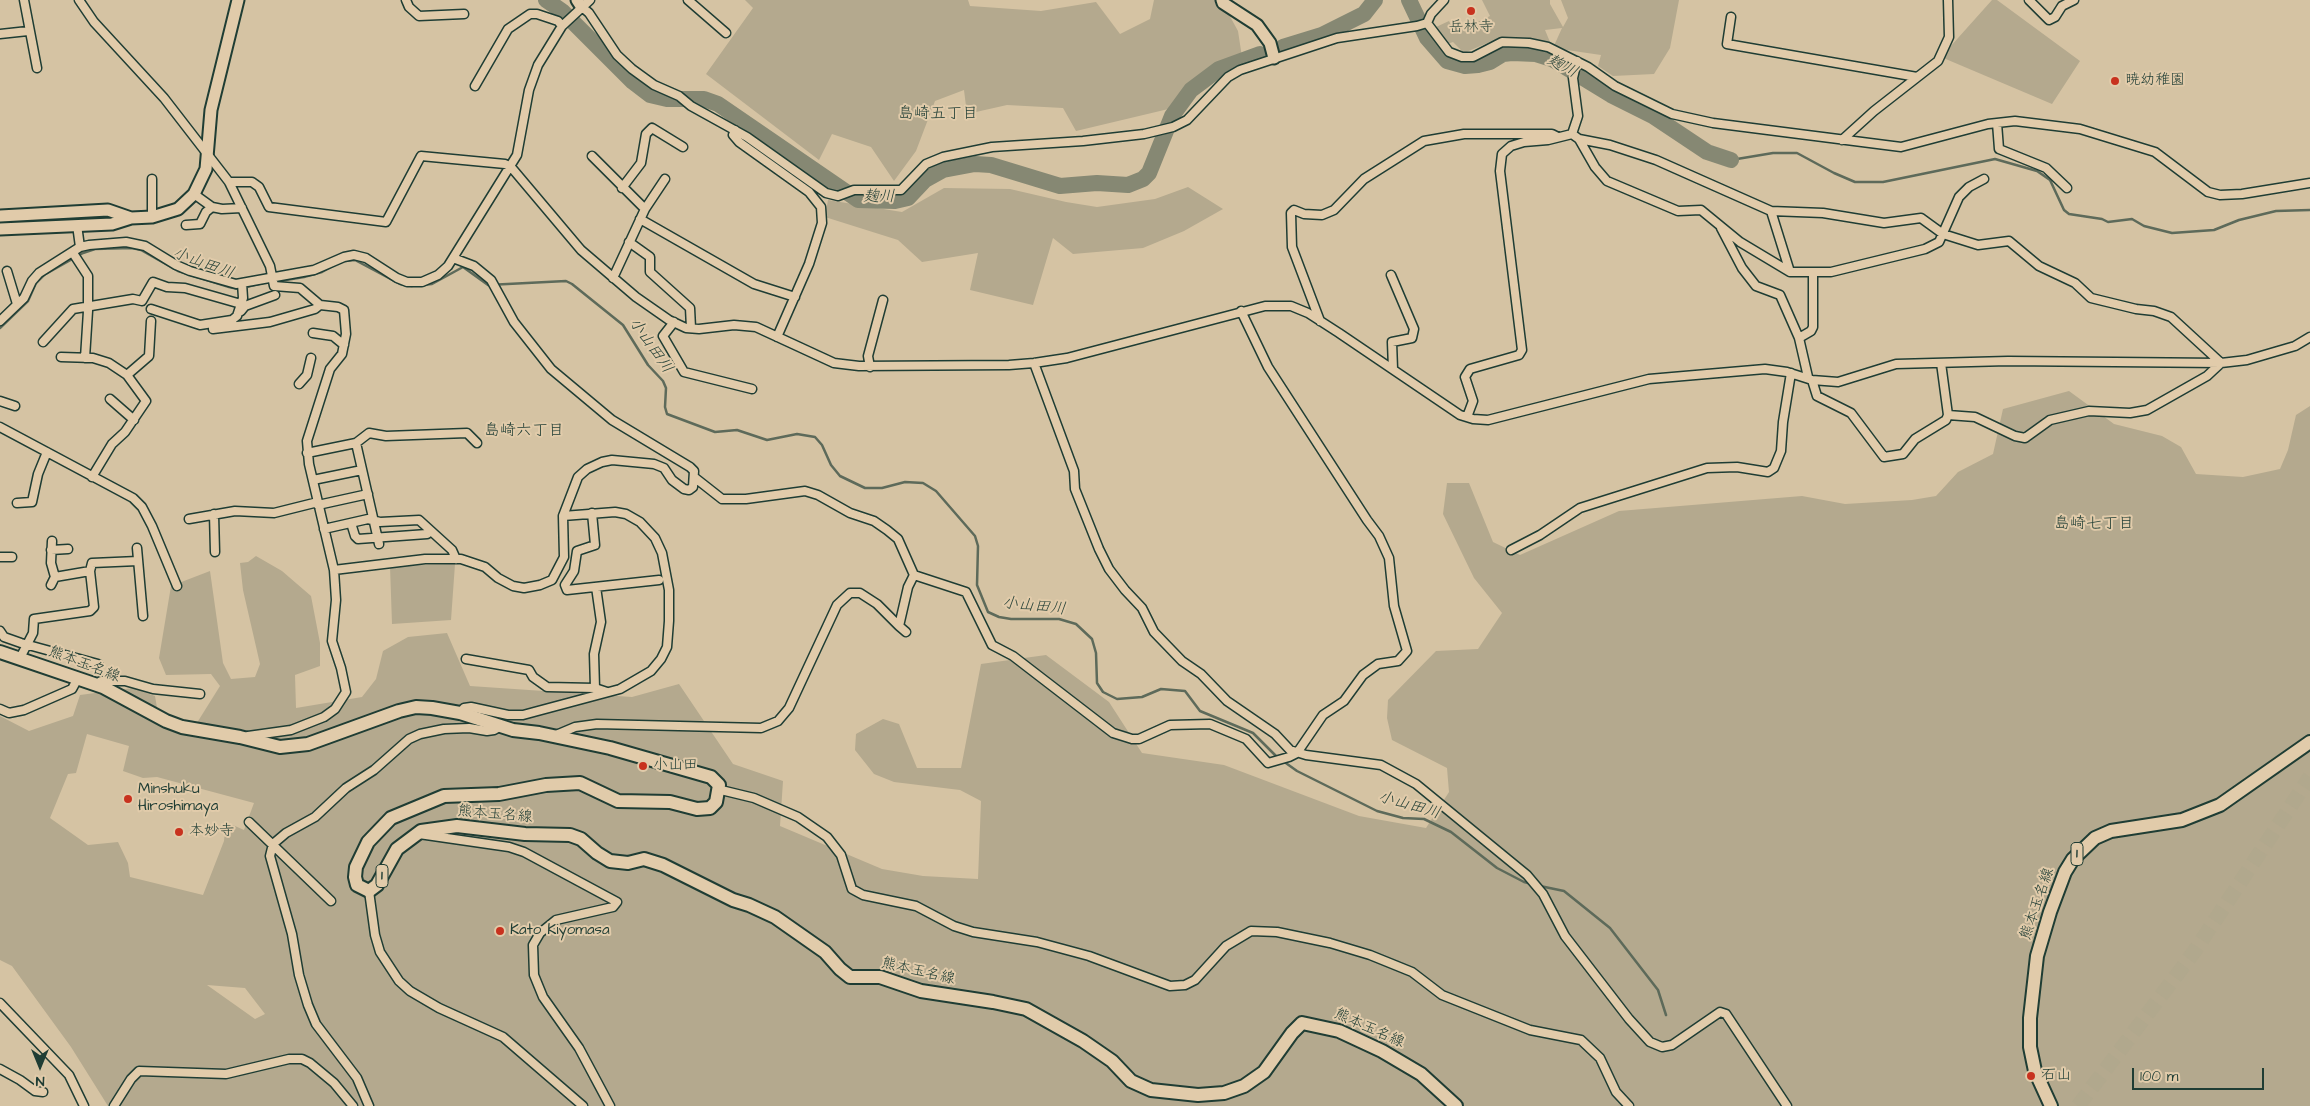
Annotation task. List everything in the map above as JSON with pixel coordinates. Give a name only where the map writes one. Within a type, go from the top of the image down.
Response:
[{"type":"main road","name":"熊本玉名線","points":[[0,652],[96,685],[166,721],[182,727],[240,737],[280,747],[308,744],[398,711],[416,707],[460,713],[499,727],[610,748],[711,778],[719,785],[716,802],[710,808],[704,809],[662,802],[618,801],[580,783],[546,785],[499,794],[444,796],[391,818],[368,842],[356,867],[355,877],[357,884],[369,891],[377,885],[397,849],[415,834],[430,829],[458,826],[525,834],[570,836],[581,839],[610,861],[628,863],[644,860],[663,865],[733,900],[749,904],[775,918],[825,952],[850,977],[880,977],[921,991],[1026,1009],[1083,1041],[1112,1061],[1131,1081],[1151,1090],[1198,1095],[1224,1093],[1244,1086],[1264,1072],[1292,1033],[1302,1023],[1339,1031],[1382,1051],[1421,1074],[1456,1106]]},
{"type":"main road","name":"熊本玉名線","points":[[2051,1106],[2035,1071],[2030,1047],[2030,1018],[2037,956],[2050,912],[2065,872],[2073,859],[2096,838],[2111,831],[2175,821],[2220,805],[2310,742]]},
{"type":"street","points":[[24,0],[28,31],[37,68]]},
{"type":"street","points":[[79,0],[94,22],[164,98],[230,182],[274,280],[300,288],[320,305],[338,306],[344,310],[344,345],[341,357],[332,367],[327,378],[309,433],[308,453],[334,570],[336,600],[332,641],[341,668],[346,692],[335,709],[324,716],[291,730],[240,737]]},
{"type":"street","points":[[131,218],[108,210],[1,216],[1,229],[112,224],[131,218],[152,217],[178,209],[194,194],[206,169],[211,110],[238,0]]},
{"type":"street","points":[[406,0],[409,7],[418,16],[464,14]]},
{"type":"street","points":[[688,0],[726,33]]},
{"type":"street","points":[[1222,0],[1223,3],[1257,25],[1270,43],[1274,58]]},
{"type":"street","points":[[0,321],[24,298],[32,281],[39,273],[76,253],[126,242],[145,246],[176,265],[190,271],[243,286],[314,270],[344,257],[354,255],[366,258],[396,278],[407,282],[422,282],[438,275],[448,266],[518,154],[529,90],[535,74],[563,25],[581,5],[617,55],[654,85],[670,91],[691,106],[735,130],[826,193],[838,196],[854,190],[901,190],[926,164],[943,157],[992,147],[1083,141],[1144,134],[1173,127],[1187,120],[1198,111],[1228,77],[1240,70],[1337,38],[1423,24],[1444,0]]},
{"type":"street","points":[[1842,140],[1874,111],[1938,61],[1946,48],[1949,38],[1948,0]]},
{"type":"street","points":[[2029,0],[2049,20],[2055,17],[2062,6],[2074,0]]},
{"type":"street","points":[[475,86],[508,29],[530,14],[537,14],[558,21],[563,25]]},
{"type":"street","points":[[1731,17],[1727,44],[1917,77]]},
{"type":"street","points":[[1423,24],[1448,52],[1473,57],[1502,42],[1530,43],[1548,48],[1604,76],[1615,86],[1672,114],[1713,123],[1901,147],[1997,123],[2015,121],[2080,129],[2155,152],[2208,192],[2220,195],[2242,194],[2310,183]]},
{"type":"street","points":[[0,34],[28,31]]},
{"type":"street","points":[[1576,62],[1573,78],[1579,109],[1576,136],[1595,167],[1607,181],[1616,187],[1678,211],[1701,210],[1740,242],[1790,272],[1831,272],[1925,249],[1939,242],[1959,197],[1969,186],[1984,179]]},
{"type":"street","points":[[1997,123],[2000,149],[2046,168],[2067,188]]},
{"type":"street","points":[[622,188],[641,163],[646,134],[652,128],[683,147]]},
{"type":"street","points":[[735,130],[733,134],[739,142],[809,192],[820,207],[822,223],[809,264],[777,337]]},
{"type":"street","points":[[1320,321],[1292,247],[1291,212],[1294,210],[1304,214],[1322,215],[1334,210],[1364,179],[1424,141],[1464,134],[1552,134],[1558,138]]},
{"type":"street","points":[[1467,417],[1473,401],[1465,377],[1470,369],[1519,355],[1522,350],[1500,171],[1502,154],[1511,146],[1524,142],[1576,136],[1610,144],[1656,160],[1770,211],[1823,213],[1884,223],[1921,218],[1943,234],[1978,246],[2009,241],[2039,266],[2075,283],[2091,298],[2136,309],[2154,311],[2171,317],[2221,363]]},
{"type":"street","points":[[230,182],[252,182],[259,187],[269,207],[386,222],[421,156],[505,164],[511,167],[581,250],[636,297],[674,322],[699,329],[734,325],[756,327],[834,363],[870,367],[1009,366],[1034,363],[1067,358],[1241,311],[1265,306],[1291,306],[1320,321],[1460,415],[1488,420],[1649,379],[1765,369],[1791,373],[1810,379],[1838,382],[1896,364],[2221,363],[2247,360],[2295,346],[2310,337]]},
{"type":"street","points":[[592,156],[645,210]]},
{"type":"street","points":[[152,179],[152,217]]},
{"type":"street","points":[[614,278],[645,210],[665,179]]},
{"type":"street","points":[[194,194],[212,207],[222,209],[242,208]]},
{"type":"street","points":[[186,226],[200,224],[206,212],[212,207]]},
{"type":"street","points":[[1770,211],[1790,272]]},
{"type":"street","points":[[640,220],[754,284],[795,297]]},
{"type":"street","points":[[1719,224],[1742,268],[1756,286],[1780,295],[1799,338],[1810,379],[1817,396],[1851,413],[1884,457],[1903,454],[1915,439],[1946,420],[1948,415],[1941,363]]},
{"type":"street","points":[[77,225],[76,253],[88,276],[85,358]]},
{"type":"street","points":[[629,242],[650,257],[650,272],[690,308],[691,328]]},
{"type":"street","points":[[334,570],[425,560],[456,559],[485,567],[498,578],[513,586],[524,588],[552,580],[564,556],[563,516],[578,477],[587,469],[602,462],[612,460],[654,464],[664,468],[672,480],[684,489],[689,490],[693,487],[694,471],[690,467],[612,420],[551,368],[526,339],[494,286],[474,266],[453,258]]},
{"type":"street","points":[[7,271],[18,304]]},
{"type":"street","points":[[1799,338],[1811,331],[1813,327],[1813,272]]},
{"type":"street","points":[[1391,275],[1414,329],[1412,338],[1392,342],[1393,369]]},
{"type":"street","points":[[43,342],[73,309],[133,300],[142,301],[154,282],[167,287],[185,288],[240,304]]},
{"type":"street","points":[[236,316],[243,286]]},
{"type":"street","points":[[151,309],[200,325],[218,324],[232,320],[245,306],[276,295]]},
{"type":"street","points":[[870,367],[868,356],[883,300]]},
{"type":"street","points":[[202,329],[239,327],[270,322],[315,310],[320,305]]},
{"type":"street","points":[[694,477],[722,498],[746,499],[805,492],[818,496],[850,513],[874,521],[898,539],[914,575],[966,592],[992,645],[1019,660],[1113,733],[1132,739],[1170,725],[1210,724],[1246,739],[1268,763],[1289,758],[1297,752],[1323,716],[1344,701],[1363,675],[1378,664],[1398,661],[1407,651],[1394,606],[1389,558],[1379,536],[1268,367],[1241,311]]},
{"type":"street","points":[[127,375],[149,356],[152,321]]},
{"type":"street","points":[[674,322],[663,336],[684,372],[752,389]]},
{"type":"street","points":[[313,333],[333,336],[344,345]]},
{"type":"street","points":[[61,357],[85,358],[108,363],[127,375],[146,401],[134,420],[112,444],[92,476]]},
{"type":"street","points":[[299,384],[307,375],[311,358]]},
{"type":"street","points":[[1034,363],[1074,471],[1075,489],[1109,569],[1142,608],[1154,632],[1182,661],[1201,674],[1227,700],[1275,734],[1290,750],[1381,765],[1416,784],[1526,875],[1543,894],[1565,936],[1629,1019],[1650,1042],[1662,1047],[1672,1044],[1720,1012],[1726,1014],[1786,1106]]},
{"type":"street","points":[[1948,415],[1975,417],[2015,436],[2025,438],[2050,420],[2089,410],[2130,413],[2148,410],[2207,376],[2221,363]]},
{"type":"street","points":[[1511,550],[1540,535],[1580,508],[1708,468],[1737,467],[1768,472],[1774,468],[1781,451],[1783,422],[1791,373]]},
{"type":"street","points":[[110,398],[134,420]]},
{"type":"street","points":[[0,401],[15,406]]},
{"type":"street","points":[[0,427],[133,498],[142,507],[177,586]]},
{"type":"street","points":[[308,453],[356,443],[369,433],[386,436],[467,434],[477,444]]},
{"type":"street","points":[[356,443],[379,541]]},
{"type":"street","points":[[17,503],[32,502],[38,474],[47,452]]},
{"type":"street","points":[[313,480],[362,470]]},
{"type":"street","points":[[189,519],[235,511],[274,513],[368,494]]},
{"type":"street","points":[[460,713],[464,708],[471,707],[508,715],[523,715],[607,692],[636,681],[651,671],[661,659],[667,647],[669,590],[662,553],[655,538],[640,522],[626,514],[615,512],[563,516]]},
{"type":"street","points":[[592,513],[595,545],[577,551],[574,571],[565,585],[567,590],[658,580]]},
{"type":"street","points":[[214,514],[215,552]]},
{"type":"street","points":[[324,529],[374,520],[380,522],[419,520],[452,550],[456,559]]},
{"type":"street","points":[[351,523],[355,536],[358,539],[379,541],[427,534],[431,531]]},
{"type":"street","points":[[52,541],[51,550],[55,577]]},
{"type":"street","points":[[137,548],[143,616]]},
{"type":"street","points":[[51,550],[68,549]]},
{"type":"street","points":[[0,557],[12,556]]},
{"type":"street","points":[[20,658],[33,633],[34,619],[37,617],[90,611],[94,607],[90,571],[92,563],[138,560]]},
{"type":"street","points":[[51,585],[52,579],[55,577],[90,571]]},
{"type":"street","points":[[899,626],[908,587],[914,575]]},
{"type":"street","points":[[595,688],[594,654],[601,622],[596,586]]},
{"type":"street","points":[[554,736],[575,727],[597,724],[762,728],[778,721],[789,708],[837,605],[850,593],[860,593],[877,604],[906,632]]},
{"type":"street","points":[[0,631],[4,637],[98,664]]},
{"type":"street","points":[[466,659],[529,670],[533,677],[547,687],[595,688],[607,692]]},
{"type":"street","points":[[0,709],[9,713],[32,707],[72,689],[78,678]]},
{"type":"street","points":[[96,685],[101,681],[125,680],[153,690],[200,694]]},
{"type":"street","points":[[369,1106],[357,1078],[316,1024],[308,1005],[299,975],[292,934],[270,856],[273,844],[286,833],[315,817],[346,788],[374,770],[410,739],[420,734],[444,729],[469,728],[487,731],[499,727]]},
{"type":"street","points":[[719,785],[721,790],[754,798],[798,817],[827,837],[841,855],[852,889],[863,894],[916,906],[954,926],[974,932],[1037,942],[1089,956],[1170,986],[1185,985],[1195,980],[1226,946],[1251,931],[1286,934],[1370,955],[1412,972],[1442,995],[1451,999],[1530,1030],[1582,1040],[1600,1058],[1616,1092],[1629,1106]]},
{"type":"street","points":[[249,822],[331,901]]},
{"type":"street","points":[[415,834],[509,847],[524,852],[618,902],[613,907],[556,920],[540,933],[534,945],[534,975],[543,997],[579,1048],[610,1106]]},
{"type":"street","points":[[369,891],[375,935],[380,952],[399,981],[410,991],[439,1008],[503,1038],[583,1106]]},
{"type":"street","points":[[0,1003],[69,1075],[84,1106]]},
{"type":"street","points":[[114,1106],[139,1071],[226,1074],[289,1059],[302,1059],[314,1066],[334,1083],[353,1106]]},
{"type":"street","points":[[0,1070],[20,1080],[35,1091],[43,1092]]},
{"type":"shaded area","points":[[745,0],[968,0],[970,6],[1041,11],[1096,2],[1120,34],[1150,19],[1154,0],[1221,0],[1238,31],[1242,57],[1181,106],[1076,131],[1063,108],[1007,105],[967,114],[964,90],[935,101],[916,151],[894,181],[871,147],[832,134],[819,160],[706,74],[753,8]]},
{"type":"shaded area","points":[[1482,0],[1550,0],[1550,4],[1563,27],[1568,18],[1561,0],[1679,0],[1670,48],[1654,74],[1613,76],[1598,66],[1601,55],[1553,48],[1562,28],[1545,30],[1550,42],[1515,38],[1492,41],[1464,53],[1453,42],[1447,44],[1436,27],[1449,21],[1455,33],[1490,16]]},
{"type":"shaded area","points":[[1992,0],[1997,0],[2080,61],[2052,104],[1941,57]]},
{"type":"shaded area","points":[[1188,187],[1223,209],[1184,231],[1143,248],[1073,254],[1053,238],[1033,305],[970,290],[978,253],[922,262],[898,240],[825,217],[828,200],[902,212],[944,188],[1010,189],[1097,207],[1155,199]]},
{"type":"shaded area","points":[[2069,391],[2114,424],[2162,436],[2181,447],[2196,474],[2243,477],[2280,469],[2288,450],[2296,415],[2310,406],[2310,1106],[108,1106],[71,1047],[12,966],[0,960],[0,716],[29,731],[73,716],[80,695],[133,688],[155,696],[160,725],[190,734],[220,686],[211,674],[166,675],[159,658],[171,586],[210,571],[223,663],[231,679],[255,677],[260,664],[243,590],[240,563],[248,562],[256,556],[282,571],[311,596],[320,643],[320,666],[295,675],[296,708],[362,697],[376,679],[383,651],[408,637],[447,633],[470,686],[632,697],[679,684],[733,764],[783,781],[780,826],[882,869],[923,876],[978,879],[981,801],[960,790],[894,782],[874,774],[855,750],[856,734],[883,719],[899,724],[917,768],[961,768],[981,664],[1046,655],[1109,702],[1142,753],[1224,765],[1359,816],[1426,828],[1449,792],[1447,768],[1392,740],[1387,718],[1388,700],[1436,651],[1478,649],[1502,613],[1474,578],[1443,514],[1447,483],[1469,483],[1493,542],[1520,555],[1619,511],[1802,496],[1845,504],[1912,500],[1936,496],[1958,472],[1993,454],[2003,409]],"holes":[[[87,734],[129,746],[123,771],[143,778],[157,777],[254,803],[244,830],[226,822],[224,841],[203,895],[130,877],[128,863],[118,842],[88,845],[50,818],[68,774],[76,773]],[[207,985],[245,988],[265,1014],[255,1019]]]},
{"type":"shaded area","points":[[455,564],[451,620],[392,624],[390,566]]},
{"type":"waterway","name":"麹川","points":[[546,0],[562,11],[633,82],[650,95],[667,99],[704,99],[718,104],[858,200],[895,201],[908,198],[925,180],[943,170],[975,164],[991,165],[1060,186],[1097,183],[1128,185],[1143,179],[1149,173],[1172,116],[1191,90],[1219,69],[1260,54]]},
{"type":"waterway","name":"麹川","points":[[1283,47],[1322,35],[1364,14],[1375,0]]},
{"type":"waterway","name":"麹川","points":[[1409,0],[1427,38],[1447,61],[1465,66],[1478,65],[1490,62],[1503,54],[1512,53],[1536,54],[1552,59],[1611,95],[1653,116],[1707,152],[1731,160]]},
{"type":"waterway","points":[[1731,160],[1773,153],[1797,153],[1855,182],[1883,182],[1995,159],[2037,171],[2050,180],[2064,210],[2069,214],[2102,219],[2108,222],[2132,219],[2144,226],[2172,233],[2214,230],[2239,220],[2276,211],[2310,210]]},
{"type":"waterway","name":"小山田川","points":[[0,328],[28,301],[36,283],[44,275],[83,253],[95,249],[132,248],[141,250],[178,271],[238,289],[263,283]]},
{"type":"waterway","name":"小山田川","points":[[274,282],[304,277],[322,272],[342,261],[355,260],[405,285]]},
{"type":"waterway","name":"小山田川","points":[[411,286],[432,284],[463,267],[488,285],[566,281],[572,284],[623,325],[648,365],[663,381],[666,388],[665,407],[667,414],[715,432],[737,430],[767,440],[797,434],[815,437],[822,445],[831,465],[840,476],[865,488],[882,488],[905,482],[923,483],[936,491],[975,536],[978,546],[977,585],[988,612],[999,617],[1011,619],[1059,619],[1076,624],[1092,639],[1096,653],[1097,683],[1103,692],[1117,699],[1142,697],[1161,689],[1185,691],[1200,711],[1253,733],[1278,758]]},
{"type":"waterway","name":"小山田川","points":[[1283,761],[1297,771],[1377,811],[1403,818],[1424,819],[1451,832],[1497,868],[1524,882],[1532,884]]},
{"type":"waterway","name":"小山田川","points":[[1540,886],[1564,891],[1610,928],[1658,990],[1666,1015]]},
{"type":"tunnel","points":[[2078,1106],[2194,952],[2310,777]]},
{"type":"place","name":"岳林寺","points":[[1471,11]]},
{"type":"place","name":"暁幼稚園","points":[[2115,81]]},
{"type":"place","name":"小山田","points":[[643,766]]},
{"type":"place","name":"Minshuku Hiroshimaya","points":[[128,799]]},
{"type":"place","name":"本妙寺","points":[[179,832]]},
{"type":"place","name":"Kato Kiyomasa","points":[[500,931]]},
{"type":"place","name":"石山","points":[[2031,1076]]},
{"type":"district","name":"島崎五丁目","points":[[938,115]]},
{"type":"district","name":"島崎六丁目","points":[[524,432]]},
{"type":"district","name":"島崎七丁目","points":[[2094,525]]}]
